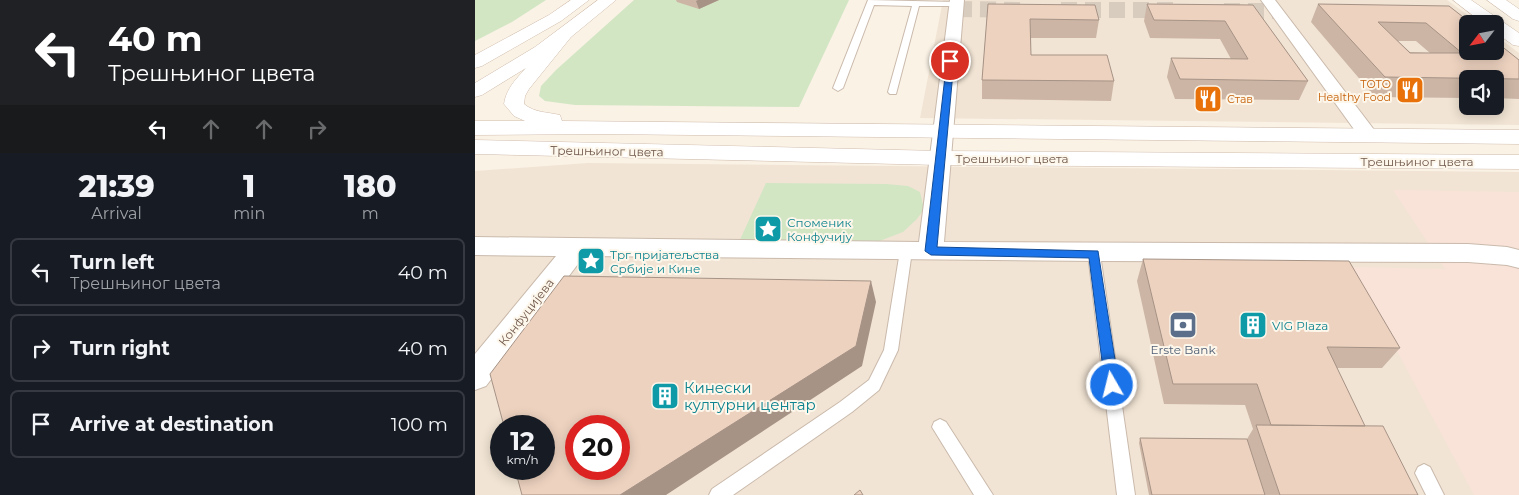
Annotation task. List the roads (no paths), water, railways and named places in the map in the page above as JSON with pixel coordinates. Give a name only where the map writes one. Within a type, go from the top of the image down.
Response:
[{"type":"street","points":[[475,62],[555,18],[581,0]]},
{"type":"street","points":[[475,91],[520,65],[562,37],[608,0]]},
{"type":"street","points":[[1268,0],[1368,135]]},
{"type":"street","points":[[1461,0],[1482,15]]},
{"type":"street","points":[[1495,0],[1519,16]]},
{"type":"street","points":[[931,251],[942,131],[957,2]]},
{"type":"street","points":[[1504,30],[1519,41]]},
{"type":"street","points":[[562,37],[520,87],[515,96],[514,104],[517,109],[534,117],[600,127]]},
{"type":"street","name":"Трешњиног цвета","points":[[475,128],[600,127],[1519,137]]},
{"type":"street","name":"Трешњиног цвета","points":[[475,147],[940,158],[1519,162]]},
{"type":"street","points":[[475,166],[593,151]]},
{"type":"street","points":[[475,246],[1094,254],[1467,253],[1519,259]]},
{"type":"street","name":"Конфуцијева","points":[[475,377],[577,247]]},
{"type":"lane","points":[[837,88],[872,1],[957,2]]},
{"type":"lane","points":[[893,92],[916,2]]},
{"type":"lane","points":[[718,495],[838,413],[874,385],[891,350],[906,251]]},
{"type":"lane","points":[[1094,254],[1126,495]]},
{"type":"lane","points":[[940,427],[985,495]]},
{"type":"lane","points":[[1424,473],[1435,495]]},
{"type":"tunnel","points":[[956,9],[1021,10]]},
{"type":"tunnel","points":[[1061,10],[1179,10]]},
{"type":"tunnel","points":[[1224,11],[1276,11]]},
{"type":"place","name":"TOTO Healthy Food","points":[[1410,90]]},
{"type":"place","name":"Став","points":[[1208,99]]},
{"type":"place","name":"Споменик Конфучију","points":[[768,229]]},
{"type":"place","name":"Трг пријатељства Србије и Кине","points":[[591,261]]},
{"type":"place","name":"Erste Bank","points":[[1183,325]]},
{"type":"place","name":"VIG Plaza","points":[[1253,325]]},
{"type":"place","name":"Кинески културни центар","points":[[665,396]]}]
